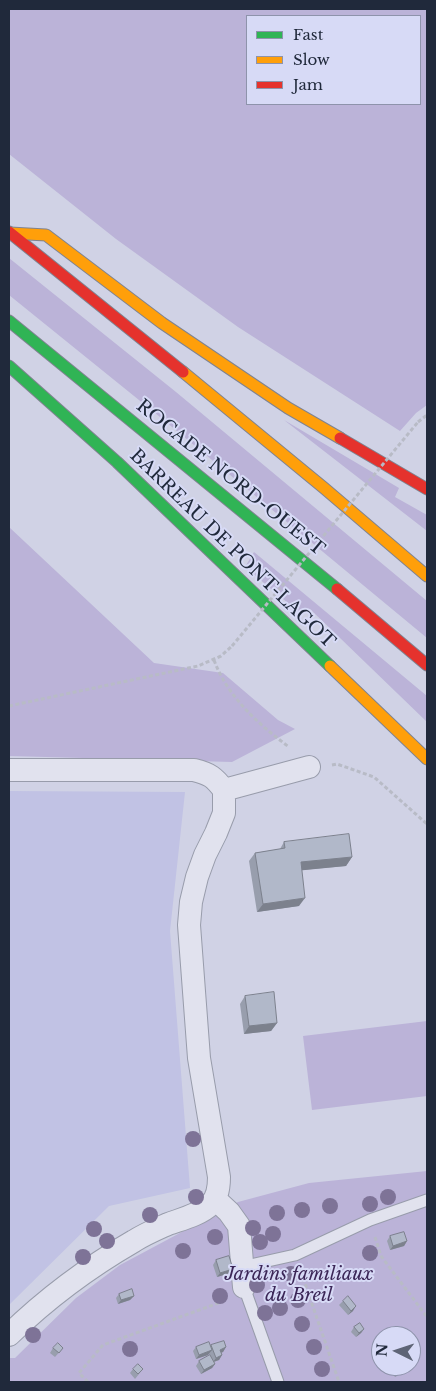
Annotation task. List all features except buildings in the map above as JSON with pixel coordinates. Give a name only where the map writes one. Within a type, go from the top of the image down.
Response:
[{"type":"highway","points":[[9,232],[46,235],[162,323],[288,408],[427,489]]},
{"type":"highway","points":[[9,232],[204,388],[427,576]]},
{"type":"highway","name":"ROCADE NORD-OUEST","points":[[9,321],[311,567],[427,665]]},
{"type":"highway","name":"BARREAU DE PONT-LAGOT","points":[[9,366],[117,462],[427,759]]},
{"type":"street","points":[[224,790],[305,768]]},
{"type":"street","points":[[9,770],[194,770],[215,778],[224,790],[224,813],[216,834],[205,854],[197,877],[191,902],[189,925],[199,1058],[219,1177],[219,1188],[215,1199],[210,1205],[198,1212],[135,1240],[104,1260],[67,1285],[9,1335]]},
{"type":"street","points":[[215,1199],[229,1212],[238,1226],[244,1283]]},
{"type":"lane","points":[[278,1382],[244,1283],[295,1255],[370,1220],[427,1200]]},
{"type":"path","points":[[9,706],[173,672],[214,660],[232,646],[418,422],[427,415]]},
{"type":"path","points":[[214,660],[220,676],[233,696],[274,736],[296,752],[305,768],[337,764],[374,777],[427,824]]},
{"type":"path","points":[[370,1220],[381,1256],[427,1317]]},
{"type":"path","points":[[295,1255],[339,1382]]},
{"type":"path","points":[[88,1382],[79,1373],[103,1345],[244,1283]]},
{"type":"shaded area","points":[[9,791],[185,792],[170,931],[190,1188],[109,1206],[9,1305]]},
{"type":"green space","points":[[9,9],[427,9],[427,405],[416,413],[400,431],[238,327],[116,239],[9,154]]},
{"type":"green space","points":[[9,258],[176,392],[427,601],[427,638],[9,295]]},
{"type":"green space","points":[[284,420],[399,488],[395,497],[427,515],[427,531]]},
{"type":"green space","points":[[9,527],[154,663],[223,673],[278,720],[295,729],[232,762],[9,756]]},
{"type":"green space","points":[[254,552],[427,696],[427,722],[310,609],[302,615],[245,567]]},
{"type":"green space","points":[[427,1021],[427,1096],[312,1110],[303,1036]]},
{"type":"green space","name":"Jardins familiaux du Breil","points":[[427,1171],[427,1382],[9,1382],[9,1358],[15,1358],[76,1298],[120,1265],[238,1202],[309,1183]]},
{"type":"traffic: fast","points":[[9,321],[337,589]]},
{"type":"traffic: fast","points":[[9,366],[117,462],[330,666]]},
{"type":"traffic: slow","points":[[10,233],[46,235],[162,323],[288,408],[340,438]]},
{"type":"traffic: slow","points":[[183,372],[427,576]]},
{"type":"traffic: slow","points":[[330,666],[427,759]]},
{"type":"traffic: jam","points":[[9,232],[183,372]]},
{"type":"traffic: jam","points":[[340,438],[427,489]]},
{"type":"traffic: jam","points":[[337,589],[427,665]]}]
